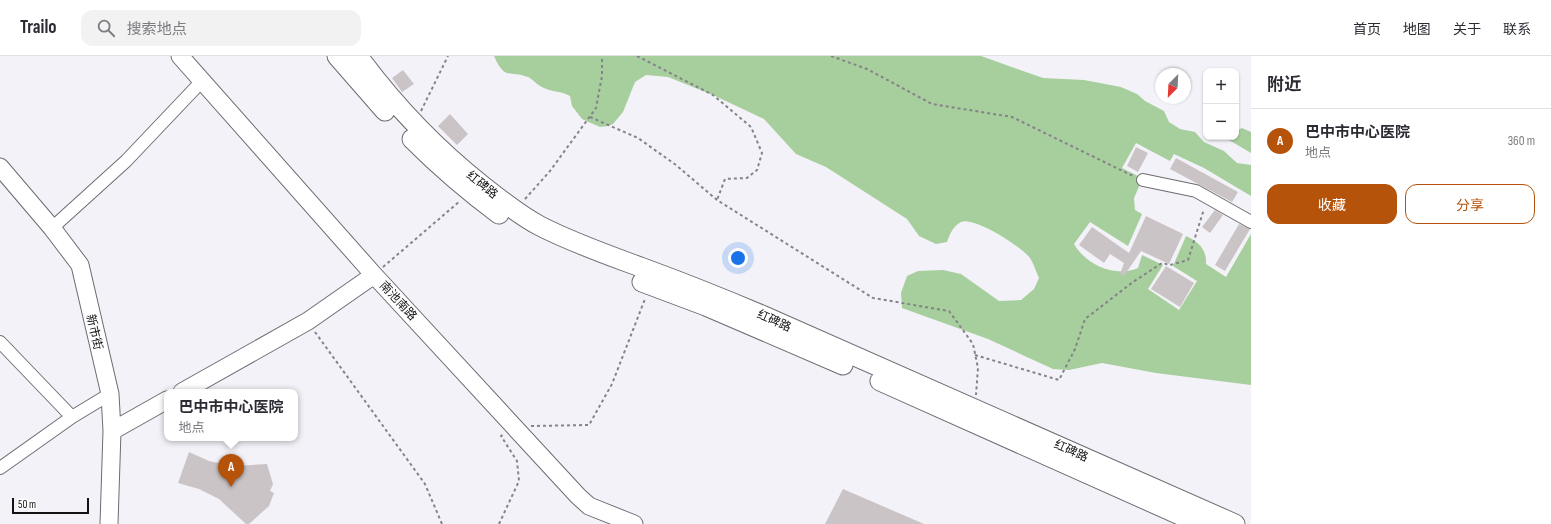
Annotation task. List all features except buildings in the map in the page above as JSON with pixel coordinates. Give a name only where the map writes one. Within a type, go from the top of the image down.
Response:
[{"type":"main road","points":[[338,56],[407,135],[470,192],[513,224],[542,240],[850,368],[1200,524]]},
{"type":"main road","name":"红碑路","points":[[358,56],[383,90],[414,124],[465,172],[516,211],[564,237],[708,292],[1235,524]]},
{"type":"street","name":"南池南路","points":[[180,56],[374,275],[589,506],[634,524]]},
{"type":"street","points":[[52,228],[126,161],[202,81]]},
{"type":"street","name":"新市街","points":[[0,167],[52,228],[80,265],[110,394],[112,431],[109,524]]},
{"type":"street","points":[[1143,180],[1196,191],[1251,222]]},
{"type":"street","points":[[187,389],[308,321],[374,275]]},
{"type":"street","points":[[0,342],[72,417]]},
{"type":"street","points":[[0,468],[72,417],[110,394]]},
{"type":"street","points":[[112,431],[164,402]]},
{"type":"path","points":[[414,124],[448,56]]},
{"type":"path","points":[[516,211],[550,171],[596,108],[602,76],[602,56]]},
{"type":"path","points":[[637,56],[713,95],[751,127],[762,154],[757,170],[747,178],[725,179],[717,200]]},
{"type":"path","points":[[831,56],[867,69],[932,104],[1012,117],[1143,180]]},
{"type":"path","points":[[590,117],[638,138],[676,165],[717,200],[873,298],[949,311],[973,344],[978,368],[976,409]]},
{"type":"path","points":[[374,275],[470,192]]},
{"type":"path","points":[[975,355],[1059,380],[1075,349],[1085,320],[1133,282],[1162,263],[1170,265],[1188,260],[1208,198]]},
{"type":"path","points":[[499,524],[519,481],[517,461],[501,436],[514,426],[589,425],[612,384],[651,285]]},
{"type":"path","points":[[308,321],[425,484],[442,524]]},
{"type":"green space","points":[[494,56],[981,56],[1043,78],[1084,80],[1121,87],[1137,94],[1145,101],[1164,111],[1169,122],[1180,129],[1195,132],[1204,142],[1224,151],[1237,163],[1251,165],[1251,196],[1204,168],[1174,154],[1170,161],[1136,143],[1122,168],[1138,176],[1142,180],[1134,198],[1135,210],[1142,214],[1128,246],[1090,222],[1074,244],[1086,258],[1102,268],[1129,271],[1138,268],[1142,255],[1163,265],[1148,289],[1179,310],[1197,281],[1173,266],[1186,236],[1195,241],[1204,251],[1206,264],[1226,277],[1251,234],[1251,385],[1156,373],[1102,363],[1069,370],[1053,369],[988,339],[902,308],[901,293],[907,276],[918,271],[943,270],[961,274],[999,301],[1021,300],[1034,289],[1039,278],[1030,258],[1018,247],[1008,240],[976,224],[967,221],[961,222],[952,230],[947,242],[936,244],[919,236],[907,219],[826,167],[796,154],[764,119],[713,95],[668,77],[646,75],[635,82],[623,112],[613,124],[600,127],[582,119],[572,106],[570,96],[542,87],[528,77],[505,72],[501,69]]},
{"type":"green space","points":[[1242,128],[1251,132],[1251,153],[1229,140],[1239,140],[1239,130]]},
{"type":"place","name":"巴中市中心医院","points":[[231,487]]}]
